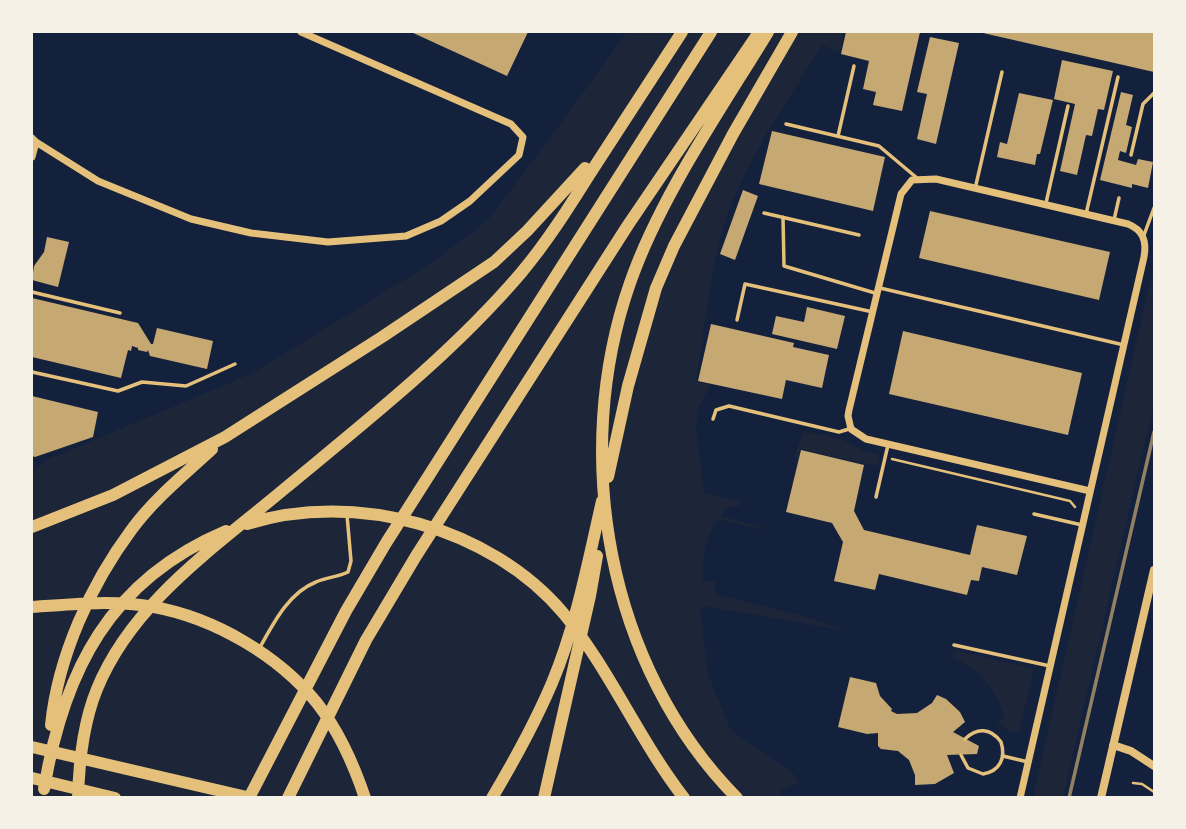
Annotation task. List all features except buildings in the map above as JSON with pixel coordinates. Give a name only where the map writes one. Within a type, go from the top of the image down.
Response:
[{"type":"highway","points":[[78,797],[79,765],[86,725],[97,688],[117,650],[140,617],[175,580],[344,440],[462,335],[521,272],[570,205],[682,32]]},
{"type":"highway","points":[[32,747],[250,797],[290,715],[372,566],[711,32]]},
{"type":"highway","points":[[288,797],[366,640],[416,556],[628,225],[759,32]]},
{"type":"highway","points":[[737,797],[720,781],[687,736],[640,651],[619,585],[608,532],[603,455],[606,385],[617,325],[630,282],[648,238],[702,140],[768,32]]},
{"type":"highway","points":[[544,797],[590,596],[628,386],[656,288],[674,246],[733,134],[792,32]]},
{"type":"highway","points":[[32,527],[113,495],[225,437],[382,338],[494,262],[575,182],[625,119]]},
{"type":"highway","points":[[44,793],[52,708],[62,667],[92,595],[133,527],[225,437]]},
{"type":"highway","points":[[492,797],[527,738],[553,681],[582,587],[616,445]]},
{"type":"highway","points":[[44,793],[51,745],[60,715],[90,648],[125,599],[162,565],[203,541],[269,517],[302,513],[347,513],[382,516],[447,534],[494,555],[532,583],[563,613],[585,643],[684,797]]},
{"type":"highway","points":[[32,607],[114,603],[154,607],[191,616],[227,631],[258,650],[298,683],[317,704],[353,763],[365,797]]},
{"type":"highway","points":[[32,778],[115,797]]},
{"type":"street","points":[[32,157],[34,140],[98,181],[191,219],[251,233],[328,242],[406,236],[442,221],[470,201],[519,155],[523,137],[511,124],[301,32]]},
{"type":"street","points":[[1020,797],[1146,249],[1144,236],[1134,227],[1086,214],[936,179],[915,179],[901,194],[848,416],[851,429],[860,437],[1090,491]]},
{"type":"street","points":[[1101,797],[1154,570]]},
{"type":"street","points":[[1113,746],[1130,751],[1154,766]]},
{"type":"lane","points":[[838,136],[853,66]]},
{"type":"lane","points":[[975,189],[1002,72]]},
{"type":"lane","points":[[1086,214],[1118,78]]},
{"type":"lane","points":[[1130,155],[1143,104],[1154,93]]},
{"type":"lane","points":[[1045,205],[1068,106]]},
{"type":"lane","points":[[786,124],[879,146],[915,179]]},
{"type":"lane","points":[[1114,221],[1119,198]]},
{"type":"lane","points":[[1144,236],[1154,208]]},
{"type":"lane","points":[[764,213],[859,234]]},
{"type":"lane","points":[[783,217],[784,266],[878,290],[1124,345]]},
{"type":"lane","points":[[737,320],[745,284],[873,312]]},
{"type":"lane","points":[[32,292],[120,313]]},
{"type":"lane","points":[[32,372],[118,391],[142,382],[187,386],[235,364]]},
{"type":"lane","points":[[713,419],[716,410],[729,406],[839,432],[851,429]]},
{"type":"lane","points":[[876,497],[888,444]]},
{"type":"lane","points":[[258,650],[279,616],[296,596],[316,582],[348,572],[351,561],[347,513]]},
{"type":"lane","points":[[1034,514],[1082,525]]},
{"type":"lane","points":[[954,645],[1050,666]]},
{"type":"lane","points":[[961,755],[968,768],[983,774],[995,769],[1003,756],[1001,741],[990,732],[977,731],[965,739]]},
{"type":"lane","points":[[1003,756],[1028,762]]},
{"type":"path","points":[[885,458],[1070,501],[1075,506]]},
{"type":"path","points":[[1133,783],[1142,784],[1154,792]]},
{"type":"shaded area","points":[[627,32],[844,32],[839,53],[822,45],[749,166],[730,207],[716,256],[696,381],[711,385],[699,405],[696,426],[704,493],[742,502],[741,505],[726,508],[721,516],[759,526],[759,529],[717,521],[705,550],[703,581],[713,581],[716,584],[714,594],[810,618],[847,631],[705,606],[700,608],[708,674],[731,731],[793,773],[799,783],[779,791],[785,797],[32,798],[32,472],[49,459],[253,373],[430,264],[487,221]]},
{"type":"shaded area","points":[[1154,265],[1154,403],[1063,797],[1033,797]]},
{"type":"shaded area","points":[[804,431],[844,440],[862,451],[877,454],[880,456],[878,464],[875,466],[801,449],[798,458],[794,457]]},
{"type":"shaded area","points":[[954,650],[1034,669],[1019,731],[1011,733],[996,722],[1005,719],[998,699],[979,674],[952,657]]},
{"type":"railway","points":[[1069,798],[1154,432]]}]
